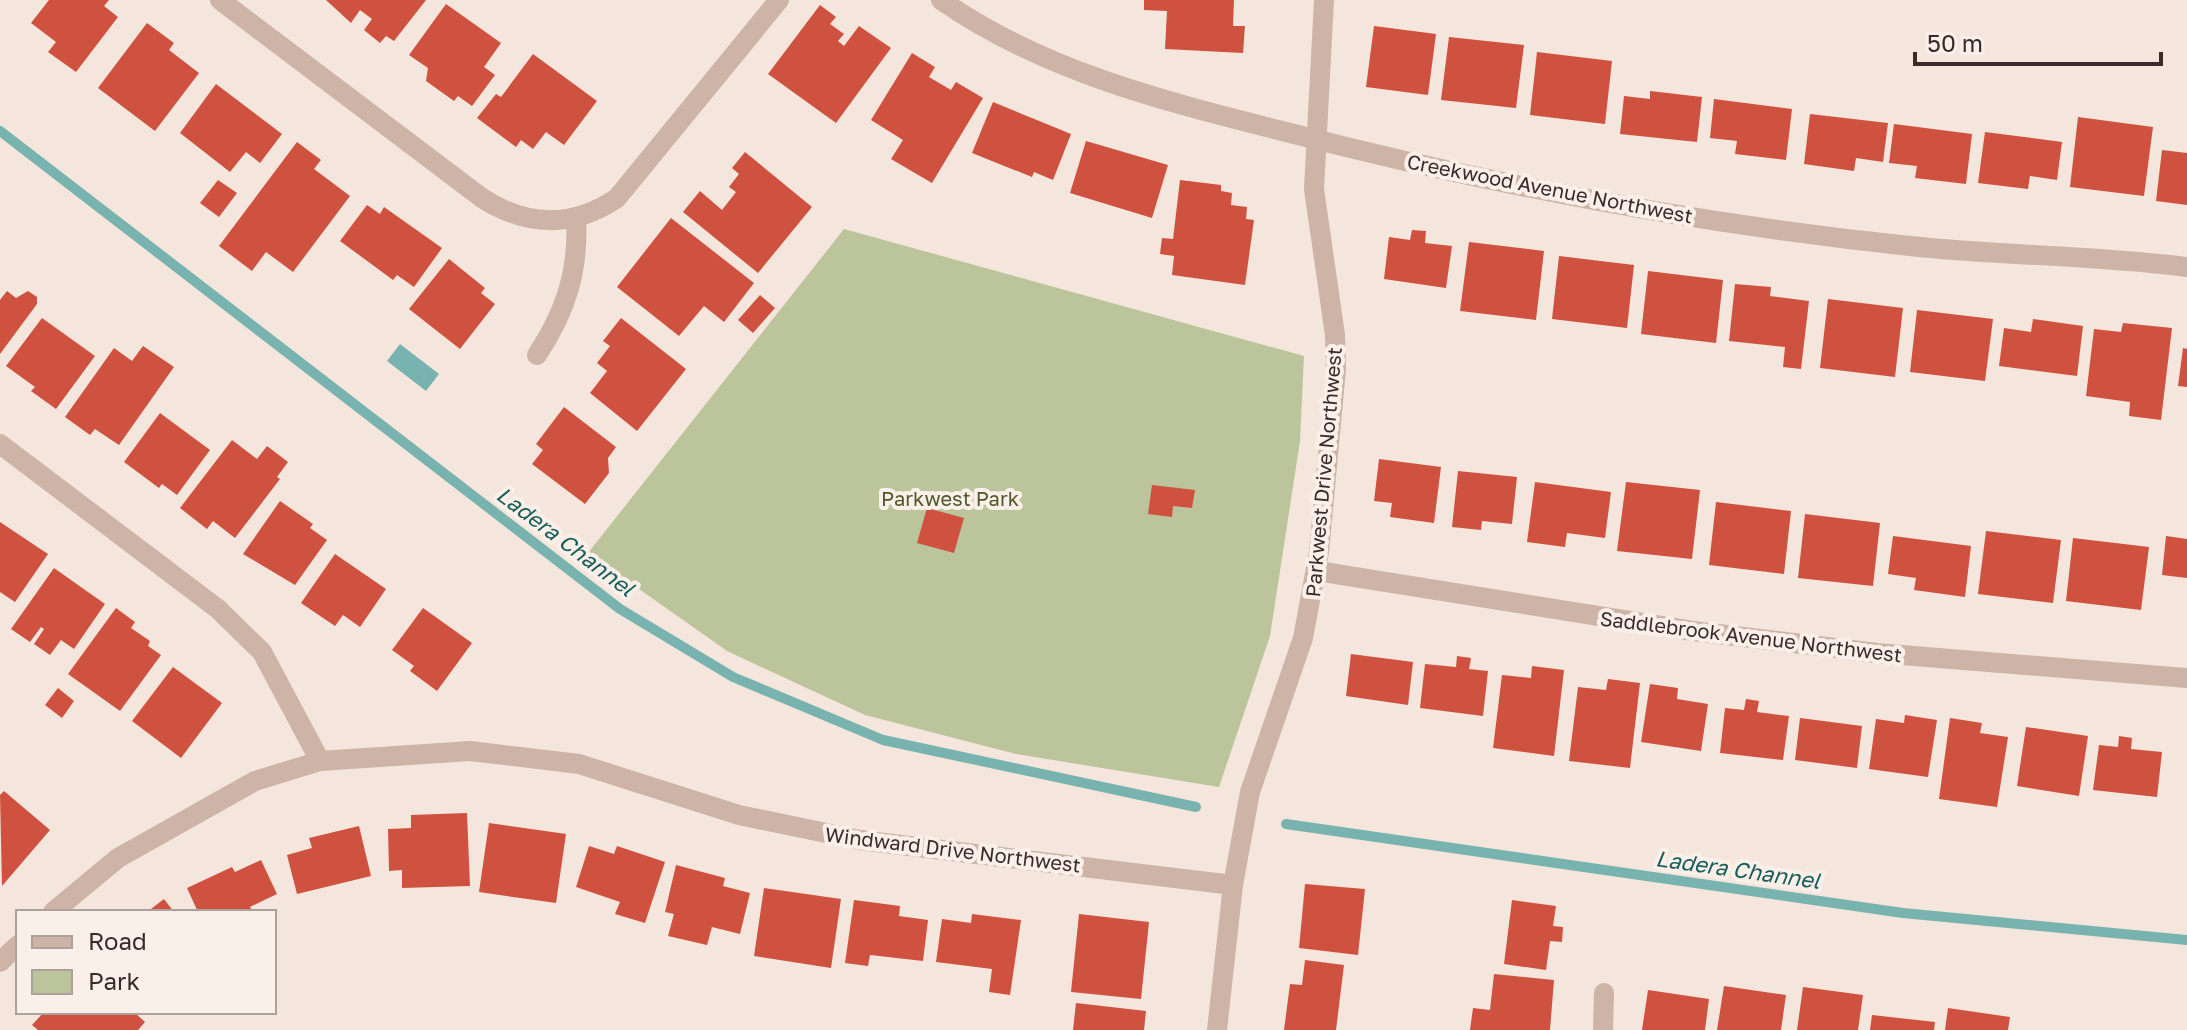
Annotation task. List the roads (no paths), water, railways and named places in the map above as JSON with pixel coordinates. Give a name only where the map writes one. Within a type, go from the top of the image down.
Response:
[{"type":"street","points":[[220,0],[482,198],[521,218],[570,220],[601,209],[631,184],[779,0]]},
{"type":"street","name":"Creekwood Avenue Northwest","points":[[941,0],[983,26],[1078,72],[1129,90],[1315,139],[1581,198],[1839,238],[1973,252],[2187,267]]},
{"type":"street","name":"Parkwest Drive Northwest","points":[[1217,1030],[1233,885],[1255,772],[1303,638],[1317,571],[1336,369],[1333,322],[1317,223],[1315,139],[1324,0]]},
{"type":"street","points":[[537,355],[555,327],[570,292],[578,251],[570,220]]},
{"type":"street","points":[[0,444],[218,609],[251,641],[262,652],[320,761]]},
{"type":"street","name":"Saddlebrook Avenue Northwest","points":[[1317,571],[1693,631],[1877,653],[2187,678]]},
{"type":"street","name":"Windward Drive Northwest","points":[[55,910],[118,858],[255,781],[320,761],[470,751],[579,764],[739,815],[860,840],[1233,885]]},
{"type":"street","points":[[0,962],[16,947]]},
{"type":"street","points":[[1603,1030],[1604,993]]},
{"type":"water","points":[[400,344],[439,374],[426,391],[387,361]]},
{"type":"waterway","name":"Ladera Channel","points":[[0,131],[620,609],[733,677],[883,740],[1196,807]]},
{"type":"waterway","name":"Ladera Channel","points":[[1286,824],[1903,913],[2187,940]]},
{"type":"park label","name":"Parkwest Park","points":[[950,498]]}]
